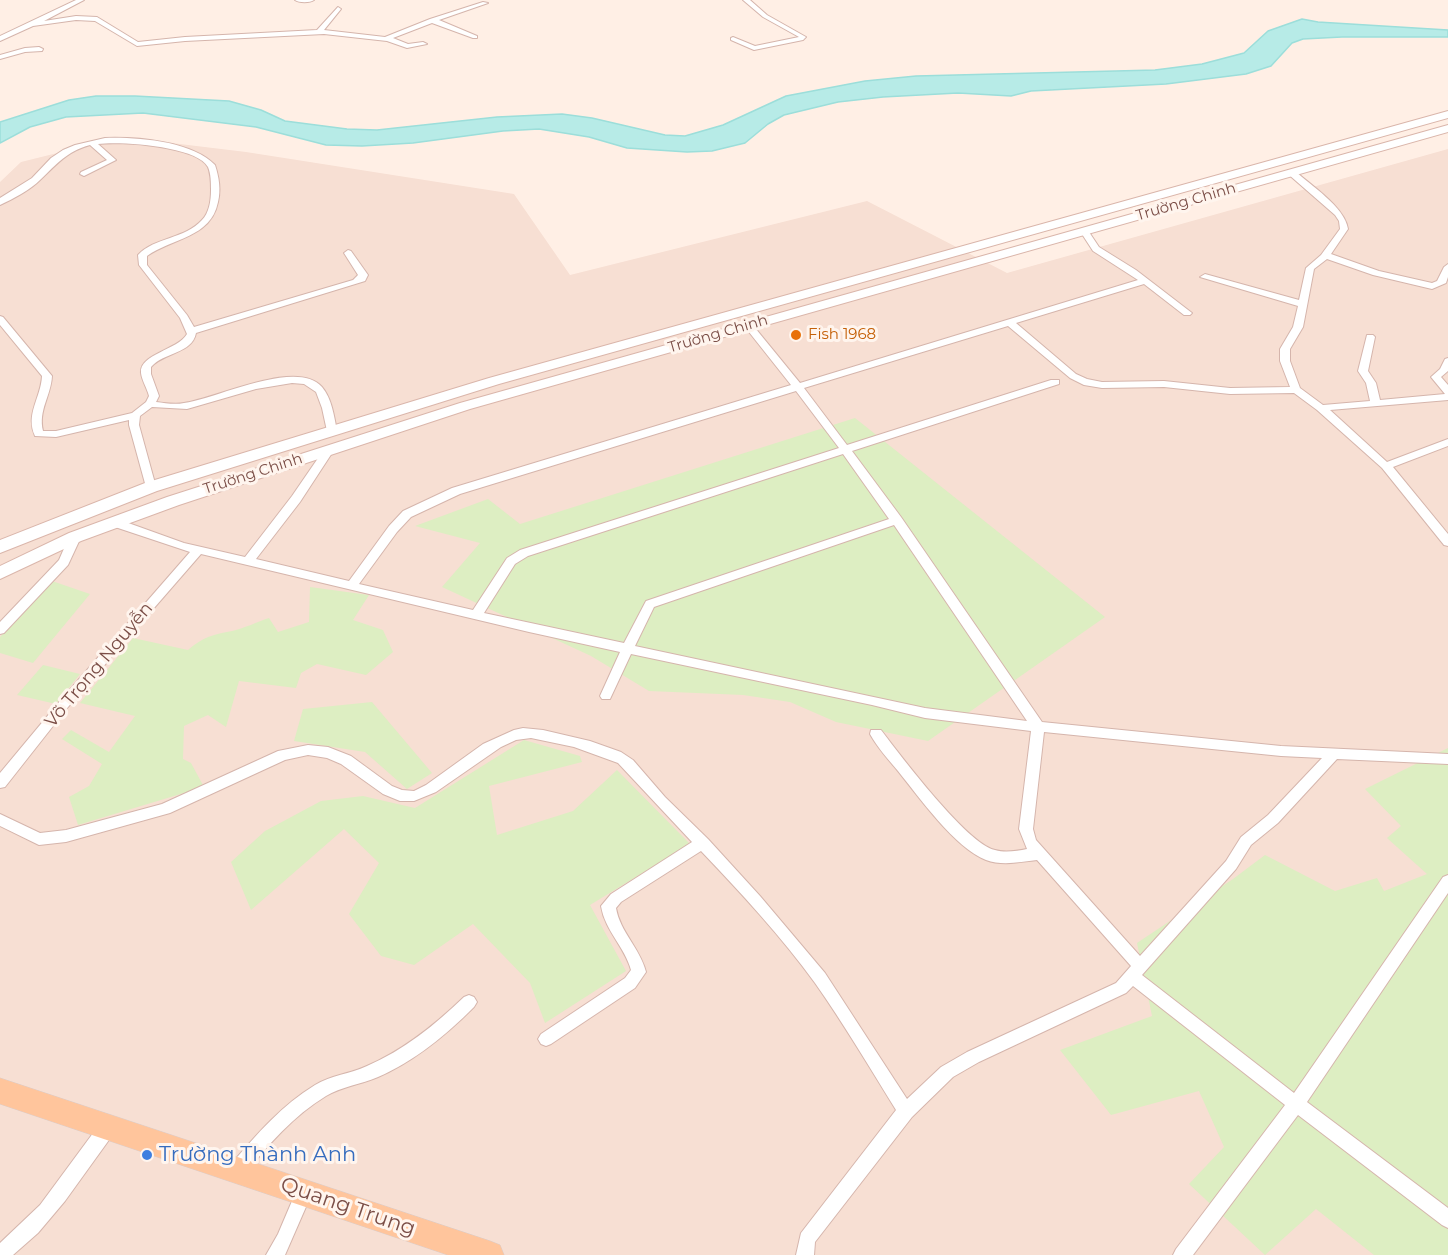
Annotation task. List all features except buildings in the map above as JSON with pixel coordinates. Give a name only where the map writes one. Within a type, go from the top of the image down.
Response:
[{"type":"main road","name":"Quang Trung","points":[[0,1091],[490,1255]]},
{"type":"street","points":[[0,39],[81,0]]},
{"type":"street","points":[[298,0],[310,0]]},
{"type":"street","points":[[733,39],[754,48],[803,37],[765,16],[746,0]]},
{"type":"street","points":[[385,39],[485,3]]},
{"type":"street","points":[[318,33],[338,9]]},
{"type":"street","points":[[33,24],[76,18],[97,19],[137,44],[318,33],[385,39],[407,46],[423,44]]},
{"type":"street","points":[[430,21],[434,20],[475,37]]},
{"type":"street","points":[[0,57],[25,50],[39,49]]},
{"type":"street","name":"Trường Chinh","points":[[0,547],[151,487],[494,381],[1448,114]]},
{"type":"street","name":"Trường Chinh","points":[[0,573],[75,537],[172,501],[465,406],[1448,128]]},
{"type":"street","points":[[0,202],[37,179],[55,158],[92,143],[116,140],[149,142],[191,153],[211,165],[215,190],[213,213],[210,219],[187,234],[154,246],[142,255],[141,258],[191,331],[190,341],[184,347],[158,357],[147,366],[146,374],[154,396],[150,404],[135,415],[56,434],[39,434],[35,416],[47,376],[0,319]]},
{"type":"street","points":[[84,174],[112,160],[92,143]]},
{"type":"street","points":[[1291,172],[1338,213],[1343,221],[1344,229],[1326,255],[1310,268],[1298,327],[1285,349],[1285,361],[1296,390],[1321,408],[1386,466],[1446,536]]},
{"type":"street","points":[[1064,222],[1081,231],[1096,249],[1145,281],[1187,313]]},
{"type":"street","points":[[191,331],[356,282],[363,275],[348,253]]},
{"type":"street","points":[[1326,255],[1376,273],[1432,286],[1437,286],[1446,277],[1448,267]]},
{"type":"street","points":[[1205,277],[1302,304]]},
{"type":"street","points":[[352,585],[407,514],[467,487],[1145,281]]},
{"type":"street","points":[[738,313],[799,387],[897,520],[1038,727],[1026,829],[1030,843],[1136,971],[1296,1104],[1448,1219]]},
{"type":"street","points":[[1009,322],[1072,376],[1084,382],[1102,385],[1164,384],[1230,391],[1296,390]]},
{"type":"street","points":[[1370,337],[1363,371],[1371,383],[1376,403]]},
{"type":"street","points":[[1321,408],[1448,394],[1436,377],[1444,370],[1448,361]]},
{"type":"street","points":[[150,404],[187,406],[238,390],[291,381],[306,381],[320,390],[332,431]]},
{"type":"street","points":[[477,614],[511,561],[524,554],[1055,382]]},
{"type":"street","points":[[135,415],[136,440],[151,487]]},
{"type":"street","points":[[1386,466],[1448,442]]},
{"type":"street","points":[[249,560],[296,499],[329,450]]},
{"type":"street","points":[[104,504],[116,523],[152,537],[199,549],[530,628],[926,713],[1038,727],[1333,755],[1448,759]]},
{"type":"street","points":[[606,696],[650,604],[897,520]]},
{"type":"street","points":[[0,630],[64,562],[75,537]]},
{"type":"street","name":"Võ Trọng Nguyễn","points":[[0,783],[64,704],[199,549]]},
{"type":"street","points":[[0,820],[39,838],[66,836],[165,809],[283,755],[304,750],[330,751],[355,763],[388,790],[403,796],[414,796],[439,783],[500,742],[523,733],[538,732],[622,758],[652,794],[744,884],[805,959],[844,1013],[906,1111]]},
{"type":"street","points":[[876,734],[964,838],[987,854],[999,857],[1040,854]]},
{"type":"street","points":[[805,1255],[807,1239],[906,1111],[947,1072],[973,1057],[1121,988],[1232,865],[1246,841],[1273,819],[1333,755]]},
{"type":"street","points":[[546,1039],[630,983],[639,972],[637,959],[609,919],[608,906],[616,898],[704,843]]},
{"type":"street","points":[[1182,1255],[1296,1104],[1448,881]]},
{"type":"street","points":[[238,1169],[270,1131],[306,1099],[335,1083],[361,1077],[394,1060],[424,1042],[469,1002]]},
{"type":"street","points":[[0,1254],[18,1241],[45,1214],[108,1127]]},
{"type":"street","points":[[275,1255],[304,1193]]},
{"type":"shaded area","points":[[122,137],[246,152],[514,194],[570,275],[867,201],[1007,273],[1448,149],[1448,1255],[0,1255],[0,182],[21,162]]},
{"type":"green space","points":[[855,418],[1105,617],[928,741],[836,722],[790,702],[743,695],[649,691],[591,656],[442,587],[480,543],[415,526],[488,499],[520,524]]},
{"type":"green space","points":[[52,581],[90,594],[33,663],[0,653],[0,637]]},
{"type":"green space","points":[[310,587],[369,595],[353,620],[383,630],[393,652],[366,675],[317,664],[301,673],[296,688],[239,681],[226,727],[208,715],[184,726],[183,759],[191,763],[204,787],[78,825],[69,797],[89,786],[102,764],[62,739],[71,730],[109,752],[135,716],[80,703],[133,638],[188,650],[209,637],[269,618],[278,632],[309,622]]},
{"type":"green space","points":[[43,665],[80,674],[56,704],[17,695]]},
{"type":"green space","points":[[372,702],[432,773],[407,789],[365,752],[294,741],[303,709]]},
{"type":"green space","points":[[524,740],[580,756],[582,762],[489,786],[497,835],[573,811],[617,770],[690,844],[590,905],[626,971],[545,1023],[530,983],[473,924],[414,965],[381,956],[349,914],[379,863],[344,829],[251,910],[231,862],[265,831],[321,801],[363,796],[415,808]]},
{"type":"green space","points":[[1448,748],[1448,1255],[1374,1255],[1316,1209],[1265,1255],[1189,1184],[1224,1147],[1199,1091],[1111,1115],[1060,1050],[1152,1016],[1137,943],[1265,855],[1335,891],[1377,878],[1384,891],[1427,874],[1387,838],[1401,826],[1365,789]]},
{"type":"water","points":[[1302,19],[1448,30],[1448,37],[1303,39],[1292,43],[1271,66],[1246,74],[1166,84],[1031,91],[1011,96],[958,93],[838,102],[784,115],[768,124],[745,143],[712,151],[687,152],[627,148],[589,137],[539,129],[503,131],[413,143],[362,146],[326,145],[256,127],[143,113],[66,117],[30,127],[0,143],[0,122],[69,100],[96,96],[229,101],[261,110],[285,121],[347,129],[377,130],[497,117],[562,114],[592,118],[665,135],[685,136],[723,125],[786,96],[865,81],[916,76],[1155,70],[1202,64],[1244,53],[1268,31]]},
{"type":"place","name":"Fish 1968","points":[[796,335]]},
{"type":"place","name":"Trường Thành Anh","points":[[147,1155]]}]
